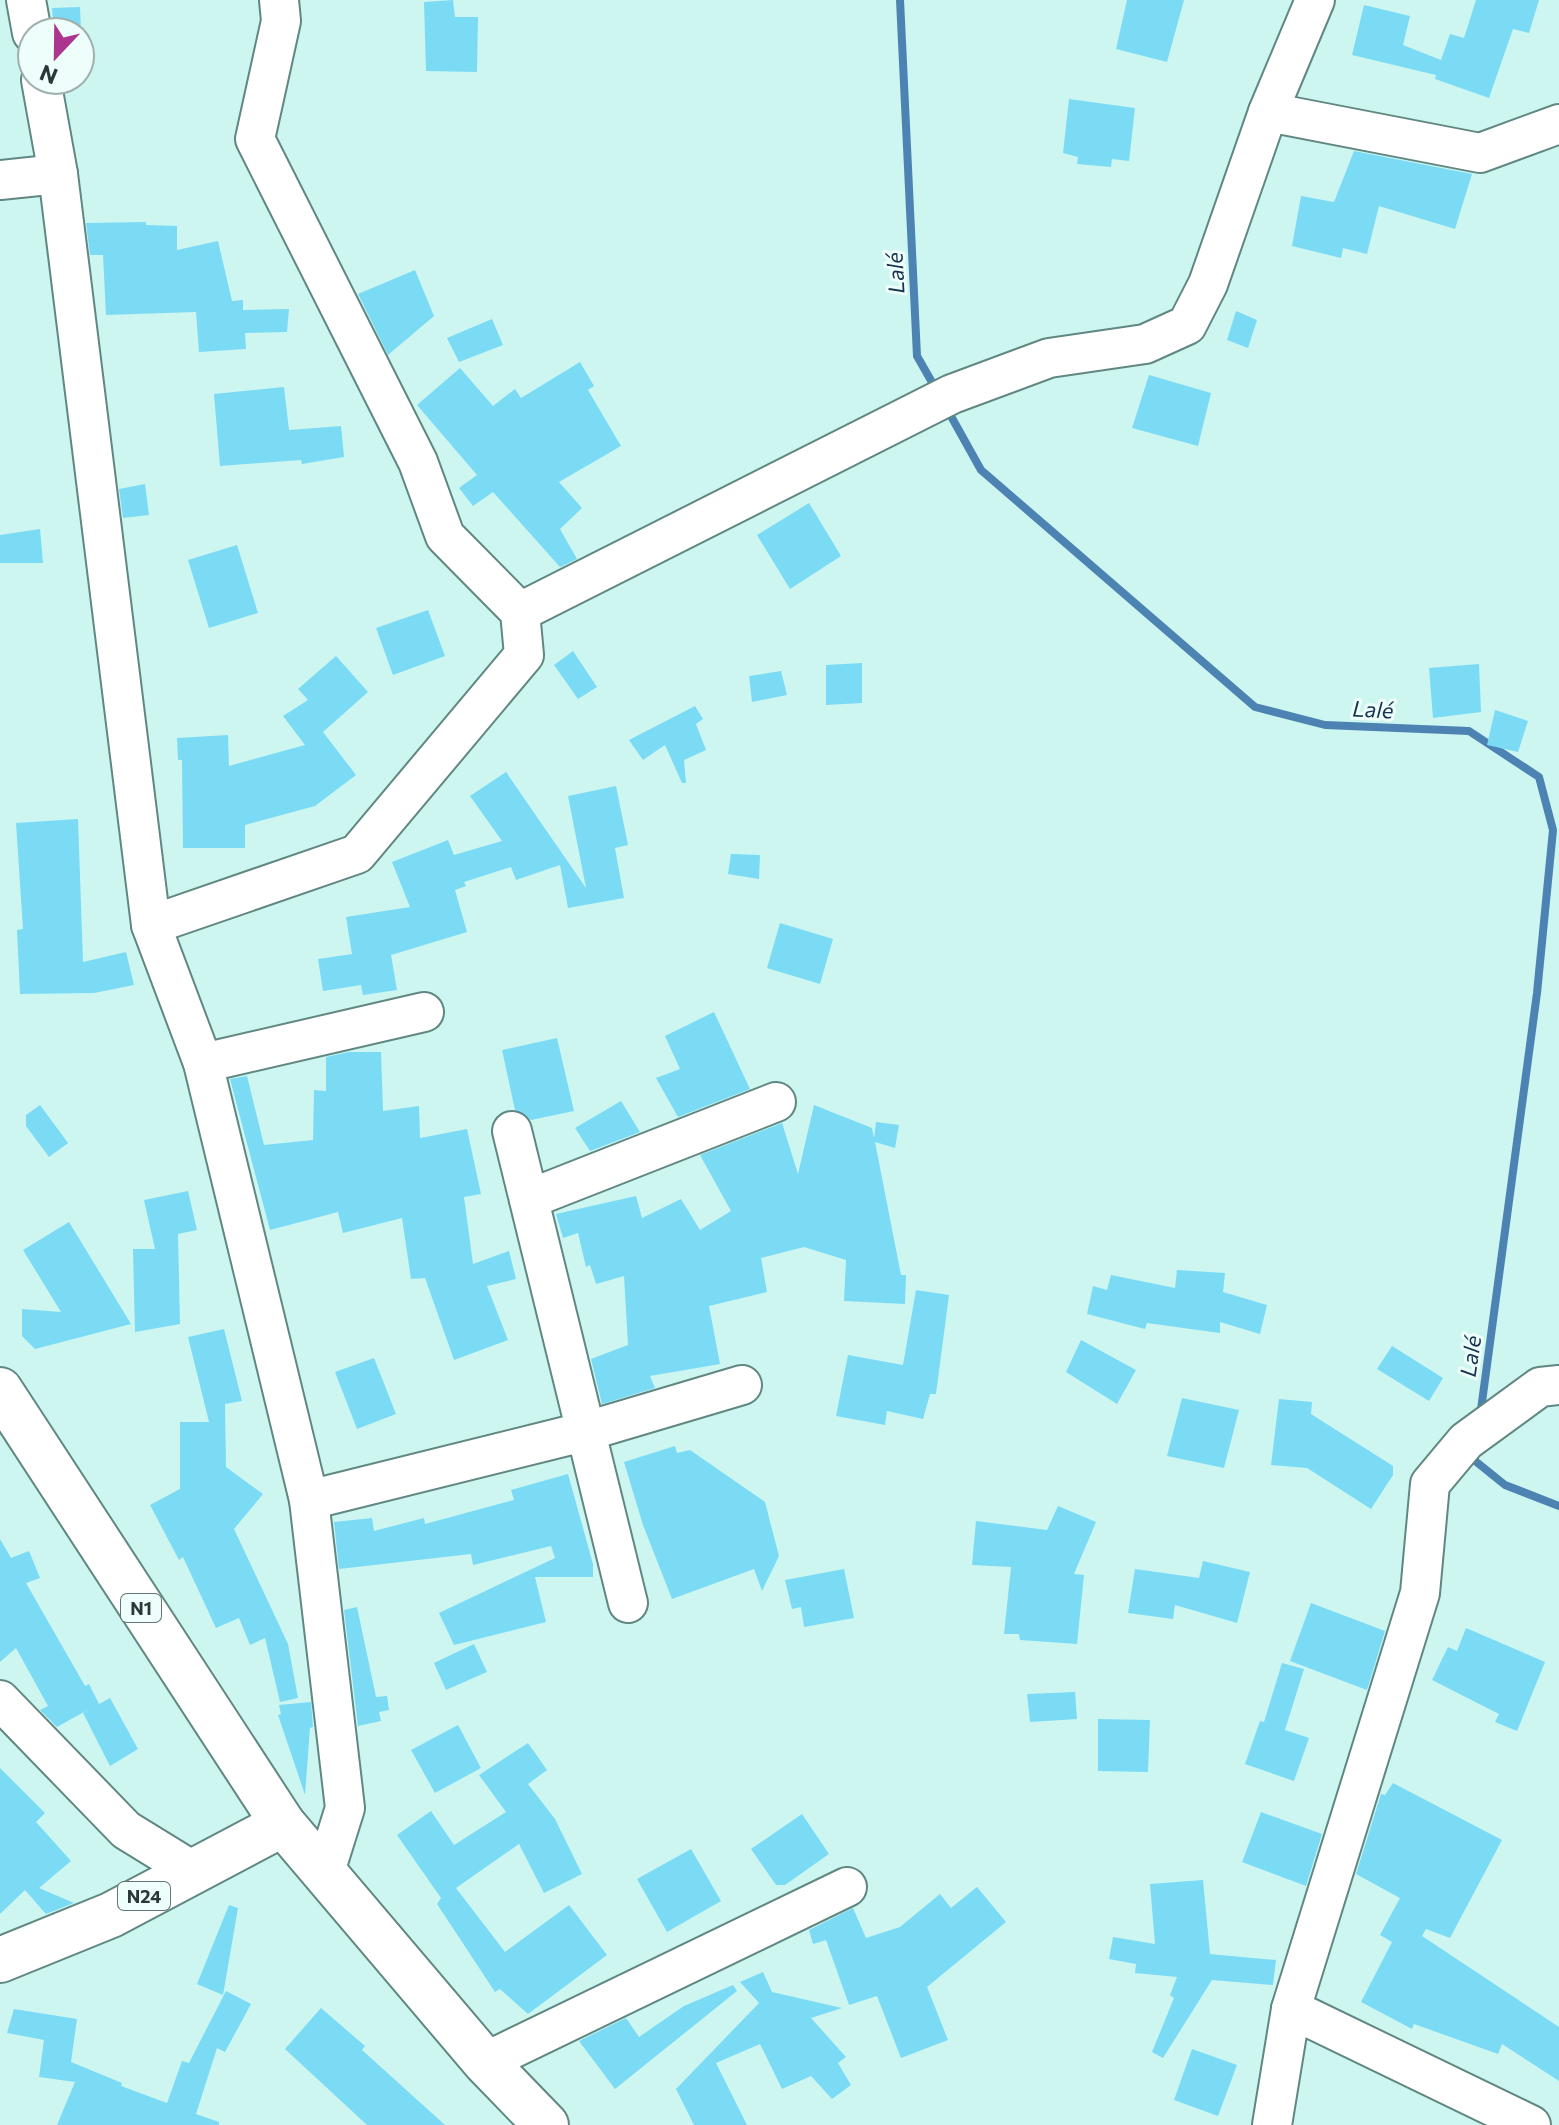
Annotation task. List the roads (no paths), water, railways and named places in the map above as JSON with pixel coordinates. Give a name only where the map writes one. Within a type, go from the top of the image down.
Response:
[{"type":"main road","name":"N1","points":[[0,1390],[283,1824],[485,2062],[546,2125]]},
{"type":"main road","name":"N24","points":[[0,1960],[111,1915],[283,1824]]},
{"type":"street","points":[[151,925],[357,854],[524,655],[520,612],[445,536],[418,462],[255,139],[281,21],[279,0]]},
{"type":"street","points":[[520,612],[940,400],[1049,358],[1145,344],[1187,325],[1208,284],[1268,112],[1315,0]]},
{"type":"street","points":[[44,96],[58,174],[151,925],[203,1063],[309,1500],[345,1808],[324,1875]]},
{"type":"street","points":[[1268,112],[1480,153],[1559,124]]},
{"type":"street","points":[[0,180],[58,174]]},
{"type":"street","points":[[203,1063],[424,1012]]},
{"type":"street","points":[[529,1199],[776,1102]]},
{"type":"street","points":[[512,1131],[628,1603]]},
{"type":"street","points":[[309,1500],[587,1431],[742,1385]]},
{"type":"street","points":[[1272,2125],[1291,2009],[1420,1593],[1430,1484],[1478,1432],[1540,1387],[1559,1385]]},
{"type":"street","points":[[0,1700],[126,1830],[191,1870]]},
{"type":"street","points":[[485,2062],[847,1887]]},
{"type":"street","points":[[1291,2009],[1531,2125]]},
{"type":"waterway","name":"Lalé","points":[[900,0],[917,356],[937,391]]},
{"type":"waterway","name":"Lalé","points":[[947,409],[981,470],[1255,707],[1325,725],[1469,731],[1539,777],[1553,830],[1537,993],[1480,1417]]},
{"type":"waterway","name":"Lalé","points":[[1476,1451],[1474,1460],[1505,1485],[1559,1506]]}]
